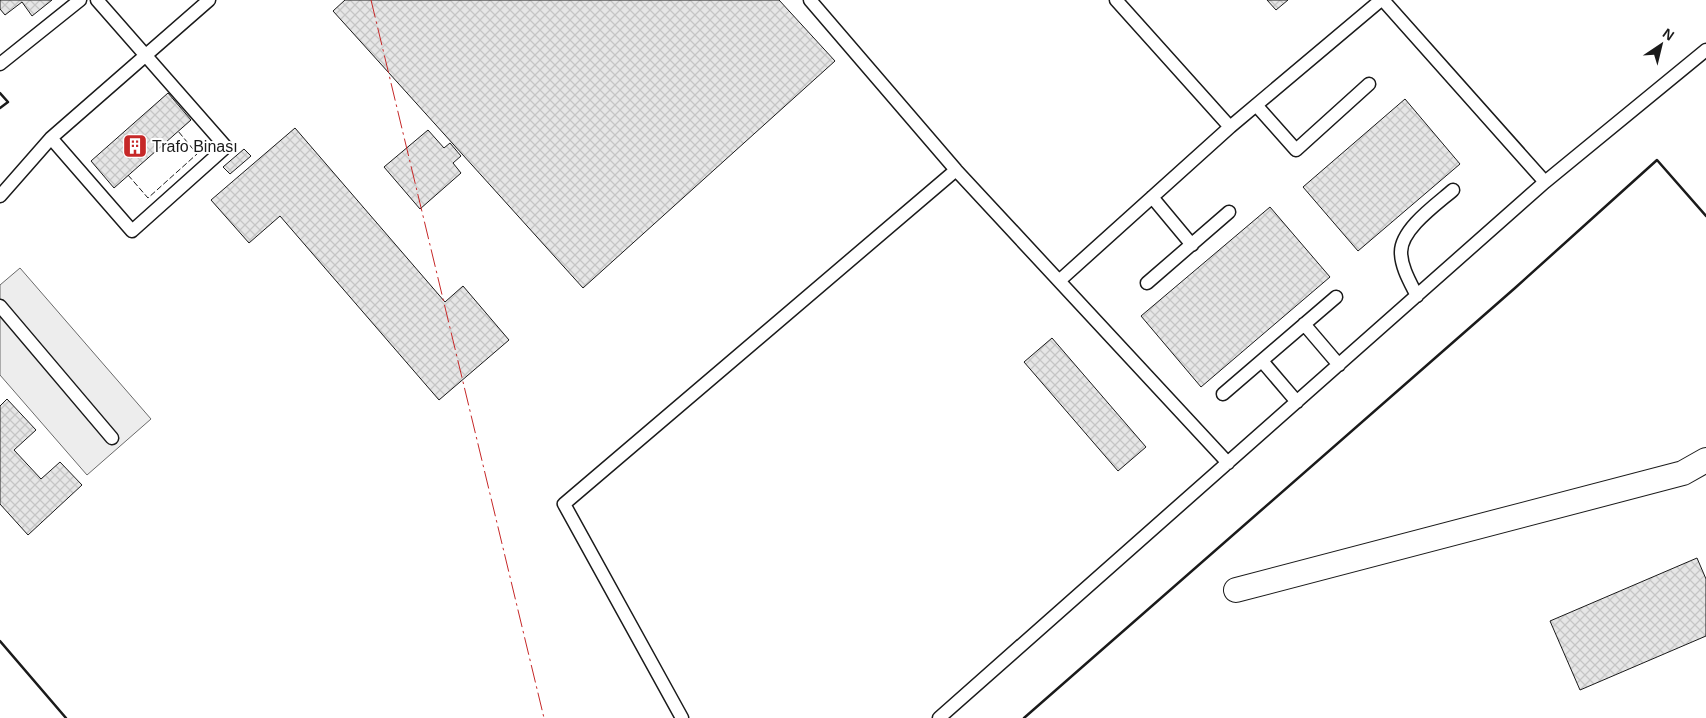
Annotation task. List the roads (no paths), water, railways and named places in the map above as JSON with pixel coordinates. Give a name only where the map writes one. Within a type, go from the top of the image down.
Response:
[{"type":"street","points":[[1236,590],[1682,473],[1706,460]]},
{"type":"lane","points":[[0,64],[80,0]]},
{"type":"lane","points":[[51,138],[132,231],[226,147],[97,0]]},
{"type":"lane","points":[[0,196],[51,138],[209,0]]},
{"type":"lane","points":[[810,0],[956,170],[1228,463]]},
{"type":"lane","points":[[1116,0],[1230,127]]},
{"type":"lane","points":[[1059,281],[1230,127],[1382,0],[1545,182]]},
{"type":"lane","points":[[939,718],[1545,182],[1706,50]]},
{"type":"lane","points":[[1256,105],[1296,150],[1369,84]]},
{"type":"lane","points":[[682,718],[564,504],[956,170]]},
{"type":"lane","points":[[1417,296],[1404,268],[1401,250],[1407,232],[1453,190]]},
{"type":"lane","points":[[1152,198],[1192,244]]},
{"type":"lane","points":[[1147,283],[1229,212]]},
{"type":"lane","points":[[1223,394],[1336,297]]},
{"type":"lane","points":[[0,306],[112,438]]},
{"type":"lane","points":[[1304,324],[1339,365]]},
{"type":"lane","points":[[1262,361],[1297,402]]},
{"type":"place","name":"Trafo Binası","points":[[135,146]]}]
